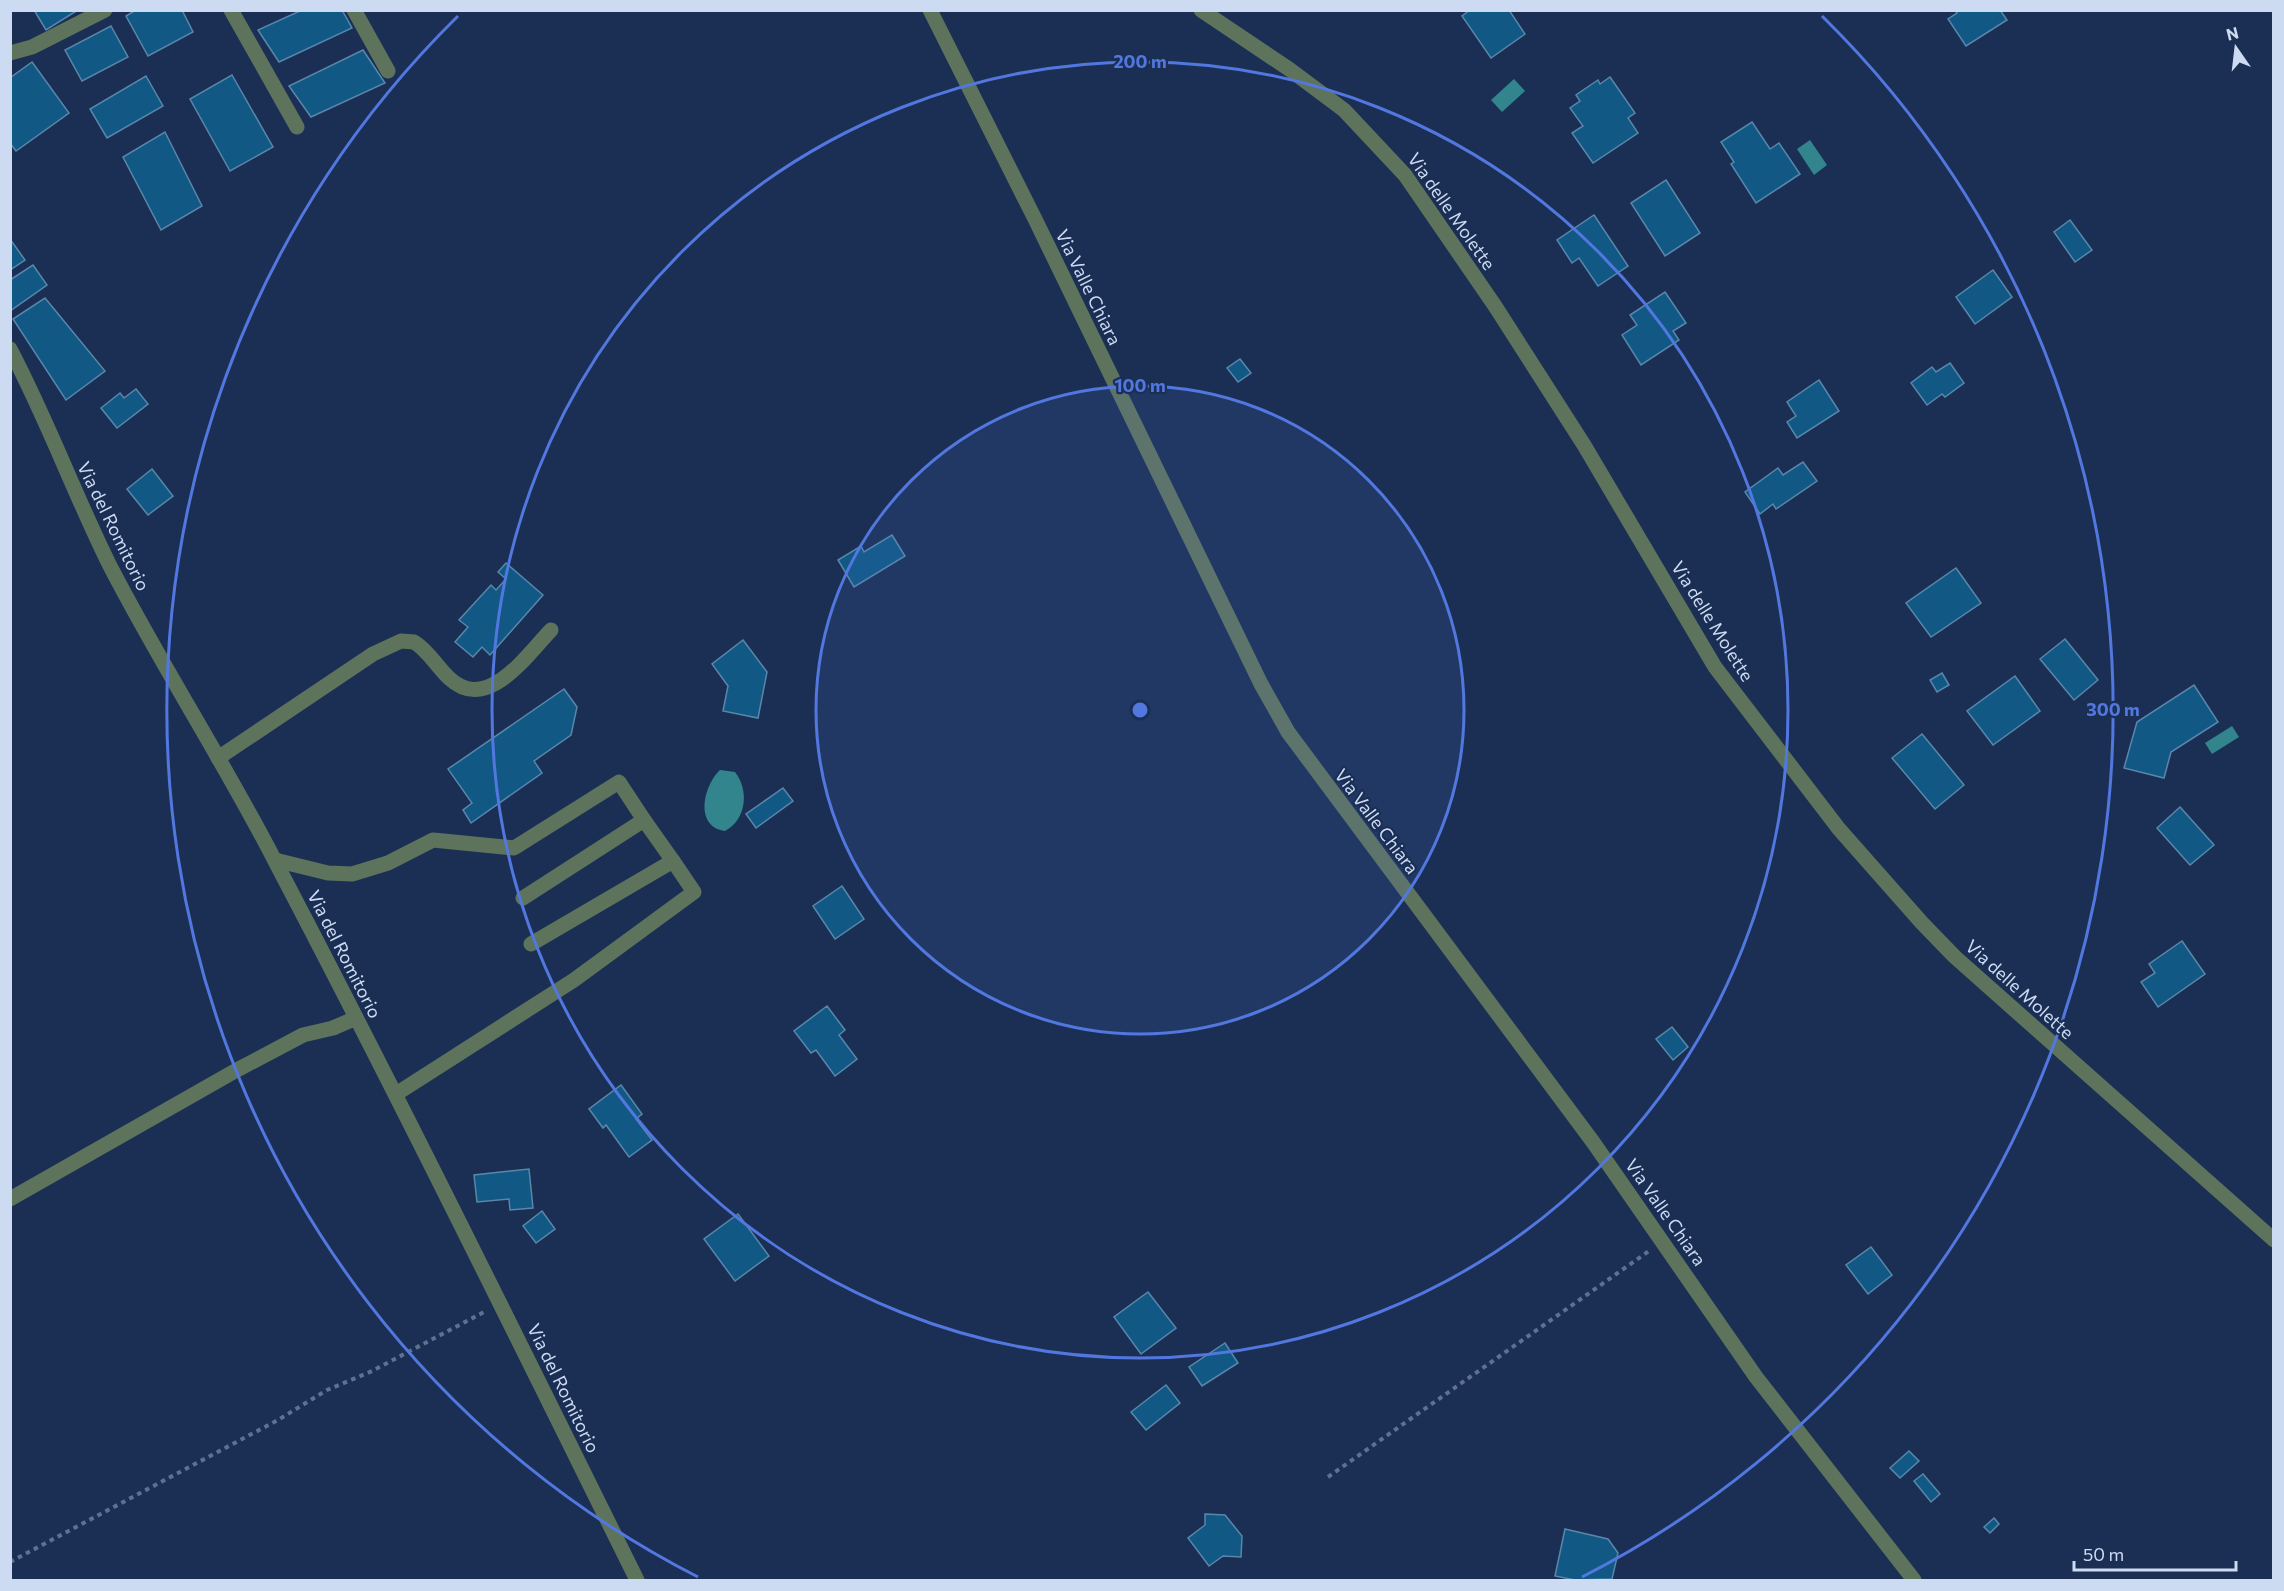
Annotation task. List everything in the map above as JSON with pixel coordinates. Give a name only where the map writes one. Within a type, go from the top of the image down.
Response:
[{"type":"street","points":[[10,53],[32,47],[105,10]]},
{"type":"street","points":[[231,10],[297,127]]},
{"type":"street","points":[[354,10],[388,71]]},
{"type":"street","name":"Via Valle Chiara","points":[[930,10],[1036,222],[1226,614],[1288,732],[1593,1142],[1756,1377],[1914,1581]]},
{"type":"street","name":"Via delle Molette","points":[[1200,10],[1289,69],[1344,110],[1405,175],[1495,306],[1584,445],[1715,667],[1839,829],[1922,923],[1964,965],[2274,1240]]},
{"type":"street","name":"Via del Romitorio","points":[[10,349],[30,386],[63,467],[109,563],[275,860],[396,1094],[637,1581]]},
{"type":"street","points":[[218,758],[373,654],[393,644],[414,642],[460,688],[479,691],[494,686],[551,630]]},
{"type":"street","points":[[275,860],[321,872],[352,874],[388,863],[433,840],[514,848],[619,782],[694,892],[574,980],[396,1094]]},
{"type":"street","points":[[523,898],[644,820]]},
{"type":"street","points":[[531,944],[673,861]]},
{"type":"street","points":[[10,1199],[303,1035],[333,1028],[356,1018]]},
{"type":"path","points":[[1328,1478],[1663,1242]]},
{"type":"path","points":[[10,1562],[278,1420],[327,1390],[477,1318],[499,1300]]},
{"type":"shaded area","points":[[1514,79],[1525,91],[1502,112],[1491,100]]},
{"type":"shaded area","points":[[1810,140],[1827,165],[1814,175],[1797,149]]},
{"type":"shaded area","points":[[2232,726],[2239,737],[2212,754],[2205,743]]},
{"type":"shaded area","points":[[720,770],[735,772],[744,795],[742,812],[732,826],[725,831],[715,828],[709,822],[704,805],[709,786]]},
{"type":"building","points":[[34,10],[78,10],[46,30]]},
{"type":"building","points":[[136,10],[182,10],[193,32],[148,56],[126,16]]},
{"type":"building","points":[[302,10],[342,10],[352,28],[279,62],[258,30]]},
{"type":"building","points":[[1470,10],[1509,10],[1525,34],[1491,58],[1462,16]]},
{"type":"building","points":[[1955,10],[2000,10],[2007,20],[1966,46],[1948,19],[1957,13]]},
{"type":"building","points":[[111,26],[128,57],[82,81],[65,50]]},
{"type":"building","points":[[363,50],[385,83],[311,117],[289,86]]},
{"type":"building","points":[[32,62],[69,113],[16,151],[10,143],[10,78]]},
{"type":"building","points":[[232,75],[273,147],[230,171],[190,99]]},
{"type":"building","points":[[146,76],[163,106],[107,138],[90,109]]},
{"type":"building","points":[[1610,77],[1635,113],[1628,118],[1638,133],[1593,163],[1572,133],[1583,126],[1570,108],[1580,101],[1576,95],[1598,80],[1600,84]]},
{"type":"building","points":[[1752,122],[1770,149],[1779,143],[1800,174],[1756,203],[1731,164],[1734,162],[1721,142]]},
{"type":"building","points":[[165,132],[202,206],[161,230],[123,157]]},
{"type":"building","points":[[1666,180],[1700,233],[1665,256],[1631,203]]},
{"type":"building","points":[[1594,215],[1628,266],[1598,286],[1579,258],[1572,263],[1557,240]]},
{"type":"building","points":[[2070,220],[2092,250],[2075,262],[2054,232]]},
{"type":"building","points":[[10,239],[25,260],[10,270]]},
{"type":"building","points":[[33,265],[47,285],[10,311],[10,280]]},
{"type":"building","points":[[1993,270],[2012,297],[1975,324],[1956,297]]},
{"type":"building","points":[[1665,292],[1686,323],[1673,331],[1679,340],[1641,365],[1622,335],[1637,325],[1630,315]]},
{"type":"building","points":[[45,298],[105,371],[66,400],[13,319]]},
{"type":"building","points":[[1240,359],[1251,373],[1238,382],[1227,368]]},
{"type":"building","points":[[1950,363],[1964,383],[1945,397],[1942,394],[1927,405],[1911,383],[1932,367],[1936,372]]},
{"type":"building","points":[[1819,380],[1839,411],[1797,438],[1787,422],[1796,416],[1787,402]]},
{"type":"building","points":[[136,389],[148,404],[117,428],[101,408],[120,393],[124,398]]},
{"type":"building","points":[[1803,462],[1817,481],[1776,509],[1773,504],[1760,514],[1745,492],[1778,468],[1783,475]]},
{"type":"building","points":[[152,469],[173,496],[148,515],[127,489]]},
{"type":"building","points":[[892,535],[905,556],[854,587],[838,560],[861,546],[864,552]]},
{"type":"building","points":[[506,563],[543,595],[490,655],[482,647],[473,657],[455,642],[468,627],[459,620],[491,585],[496,590],[506,579],[498,572]]},
{"type":"building","points":[[1956,568],[1981,603],[1931,637],[1906,603]]},
{"type":"building","points":[[2065,639],[2098,680],[2074,700],[2040,659]]},
{"type":"building","points":[[743,640],[767,672],[758,718],[723,711],[728,686],[712,664]]},
{"type":"building","points":[[1942,673],[1949,685],[1937,692],[1930,680]]},
{"type":"building","points":[[2015,676],[2040,711],[1993,745],[1967,711]]},
{"type":"building","points":[[2194,685],[2218,722],[2171,752],[2164,778],[2124,768],[2137,722]]},
{"type":"building","points":[[564,689],[577,707],[571,735],[534,761],[542,773],[471,823],[463,810],[472,803],[448,769]]},
{"type":"building","points":[[1922,734],[1964,785],[1935,809],[1892,758]]},
{"type":"building","points":[[783,788],[793,801],[756,828],[746,814]]},
{"type":"building","points":[[2180,807],[2214,845],[2190,865],[2157,828]]},
{"type":"building","points":[[842,886],[864,919],[835,939],[813,906]]},
{"type":"building","points":[[2182,941],[2205,974],[2158,1007],[2141,982],[2155,973],[2149,964]]},
{"type":"building","points":[[827,1006],[845,1030],[839,1035],[857,1059],[835,1076],[816,1050],[811,1053],[794,1031]]},
{"type":"building","points":[[1672,1027],[1688,1047],[1673,1060],[1656,1039]]},
{"type":"building","points":[[621,1085],[642,1114],[636,1119],[652,1140],[629,1157],[606,1125],[603,1128],[589,1109]]},
{"type":"building","points":[[529,1169],[533,1208],[510,1210],[509,1199],[477,1202],[474,1175]]},
{"type":"building","points":[[542,1211],[555,1229],[536,1243],[523,1226]]},
{"type":"building","points":[[738,1214],[769,1256],[735,1281],[704,1239]]},
{"type":"building","points":[[1871,1247],[1892,1275],[1868,1294],[1846,1265]]},
{"type":"building","points":[[1148,1292],[1176,1328],[1141,1354],[1114,1317]]},
{"type":"building","points":[[1225,1343],[1238,1363],[1202,1386],[1189,1367]]},
{"type":"building","points":[[1166,1385],[1180,1403],[1146,1430],[1131,1412]]},
{"type":"building","points":[[1909,1451],[1919,1461],[1900,1478],[1890,1468]]},
{"type":"building","points":[[1923,1474],[1940,1494],[1931,1502],[1914,1481]]},
{"type":"building","points":[[1205,1514],[1225,1515],[1242,1536],[1241,1557],[1223,1556],[1209,1566],[1188,1538],[1205,1525]]},
{"type":"building","points":[[1994,1518],[1999,1524],[1990,1533],[1984,1527]]},
{"type":"building","points":[[1565,1529],[1608,1539],[1618,1553],[1612,1579],[1575,1580],[1555,1576]]}]
